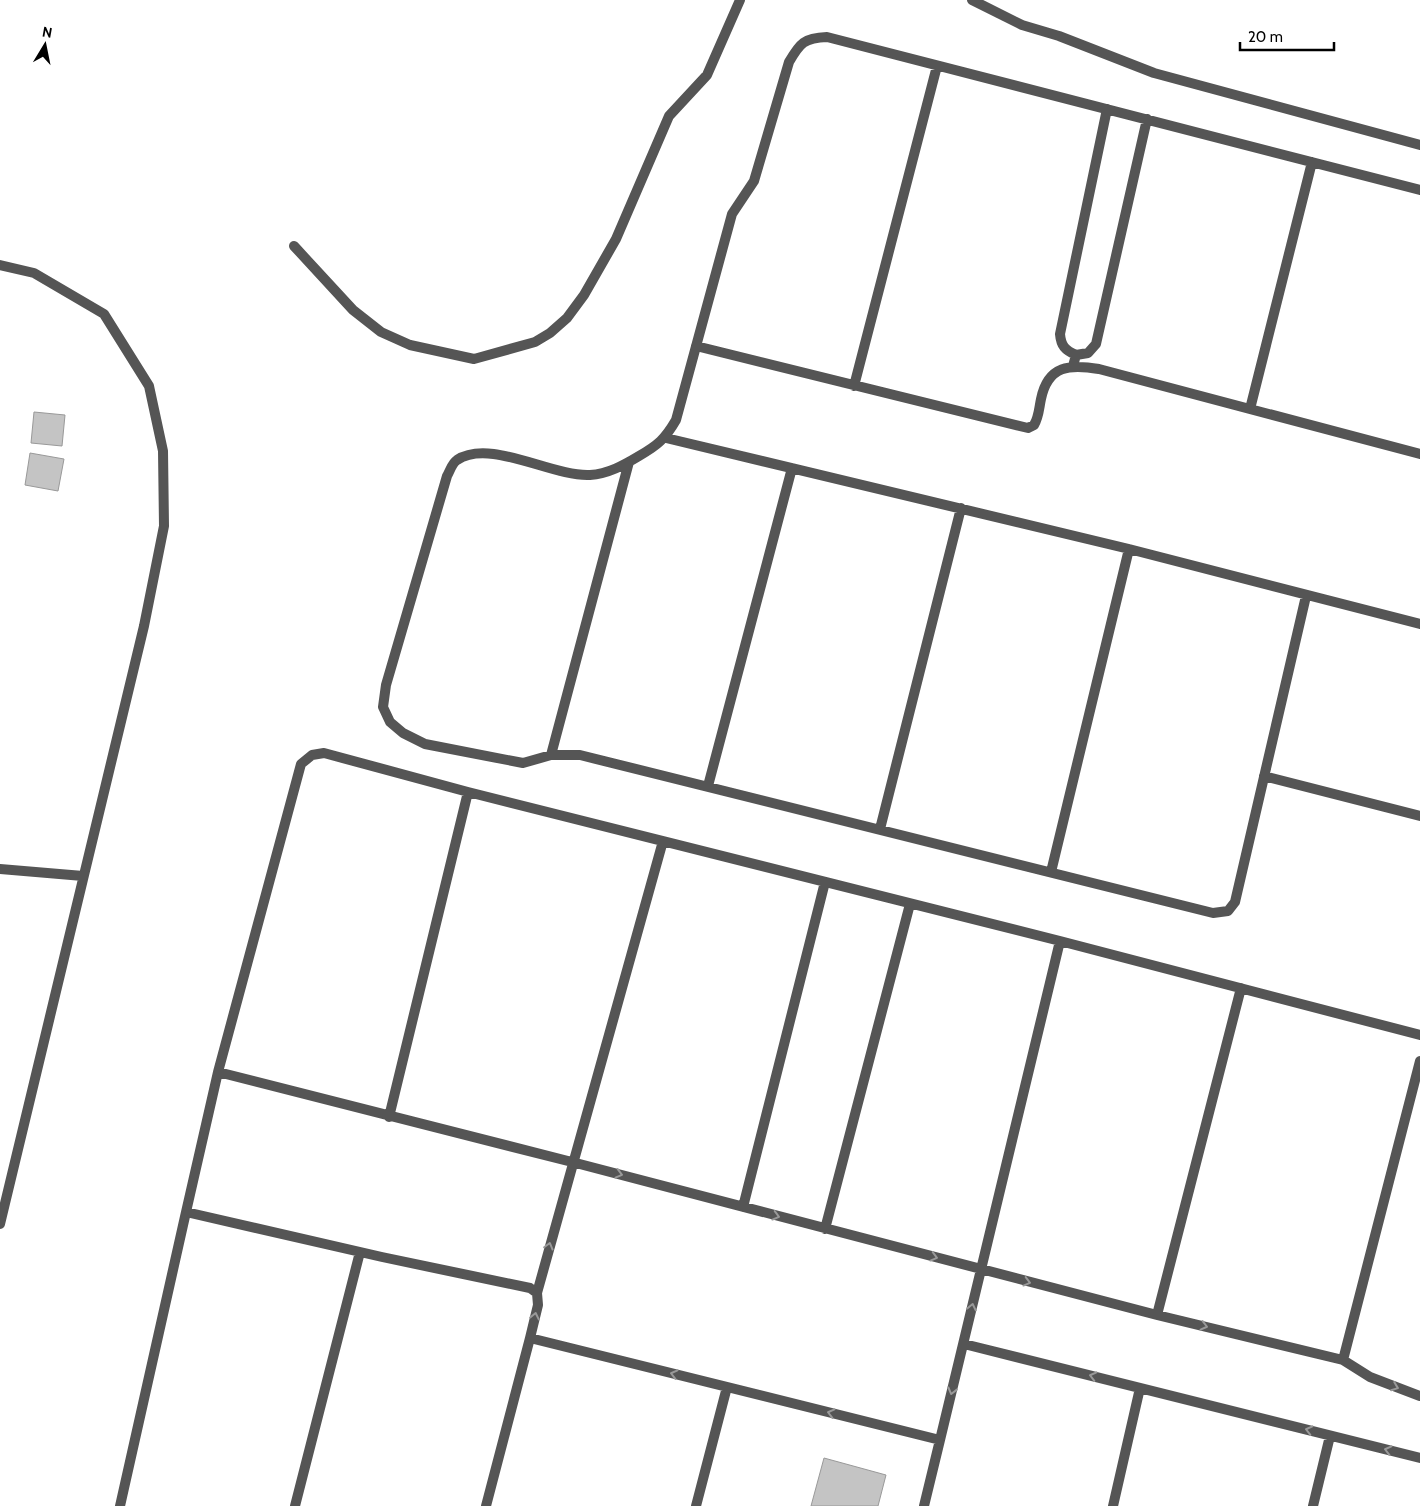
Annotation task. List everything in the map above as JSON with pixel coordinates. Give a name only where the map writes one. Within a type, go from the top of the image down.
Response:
[{"type":"street","points":[[294,246],[354,310],[381,332],[410,345],[474,359],[520,347],[543,338],[567,318],[584,295],[616,240],[669,116],[707,75],[740,0]]},
{"type":"street","points":[[972,0],[1022,25],[1059,36],[1154,73],[1420,144]]},
{"type":"street","points":[[1306,596],[1235,902],[1228,911],[1213,913],[580,755],[551,755],[523,764],[425,744],[403,734],[390,722],[383,707],[386,685],[447,476],[455,461],[473,453],[490,454],[589,475],[611,471],[629,462],[666,438],[676,420],[732,214],[754,181],[789,62],[799,45],[812,38],[827,37],[1420,190]]},
{"type":"street","points":[[854,386],[937,66]]},
{"type":"street","points":[[1107,109],[1060,334],[1061,344],[1066,350],[1076,355],[1088,353],[1096,344],[1147,119]]},
{"type":"street","points":[[1250,409],[1312,162]]},
{"type":"street","points":[[0,265],[34,273],[104,314],[149,386],[163,451],[164,526],[144,626],[0,1224]]},
{"type":"street","points":[[696,346],[1028,428],[1034,426],[1037,421],[1041,397],[1046,383],[1056,372],[1073,366],[1099,369],[1419,451]]},
{"type":"street","points":[[1073,366],[1076,355]]},
{"type":"street","points":[[666,438],[1129,549],[1420,624]]},
{"type":"street","points":[[551,755],[629,462]]},
{"type":"street","points":[[708,786],[792,468]]},
{"type":"street","points":[[880,829],[961,508]]},
{"type":"street","points":[[1051,872],[1129,549]]},
{"type":"street","points":[[120,1506],[218,1072],[301,764],[312,755],[324,753],[337,754],[468,792],[1060,941],[1420,1035]]},
{"type":"street","points":[[1264,776],[1420,816]]},
{"type":"street","points":[[389,1117],[468,792]]},
{"type":"street","points":[[486,1506],[538,1305],[537,1293],[663,841]]},
{"type":"street","points":[[0,869],[83,876]]},
{"type":"street","points":[[743,1207],[825,882]]},
{"type":"street","points":[[825,1228],[910,904]]},
{"type":"street","points":[[924,1506],[1060,941]]},
{"type":"street","points":[[1157,1315],[1241,988]]},
{"type":"street","points":[[1343,1360],[1420,1061]]},
{"type":"street","points":[[218,1072],[572,1162],[1157,1315],[1343,1360],[1370,1377],[1420,1396]]},
{"type":"street","points":[[186,1212],[360,1252],[530,1288],[537,1293]]},
{"type":"street","points":[[295,1506],[360,1252]]},
{"type":"street","points":[[530,1338],[940,1440]]},
{"type":"street","points":[[964,1344],[1420,1458]]},
{"type":"street","points":[[696,1506],[727,1387]]},
{"type":"street","points":[[1113,1506],[1140,1388]]},
{"type":"street","points":[[1313,1506],[1330,1436]]},
{"type":"building","points":[[34,412],[65,415],[62,446],[31,443]]},
{"type":"building","points":[[30,453],[64,459],[58,491],[25,485]]},
{"type":"building","points":[[824,1458],[886,1475],[878,1506],[811,1506]]}]
